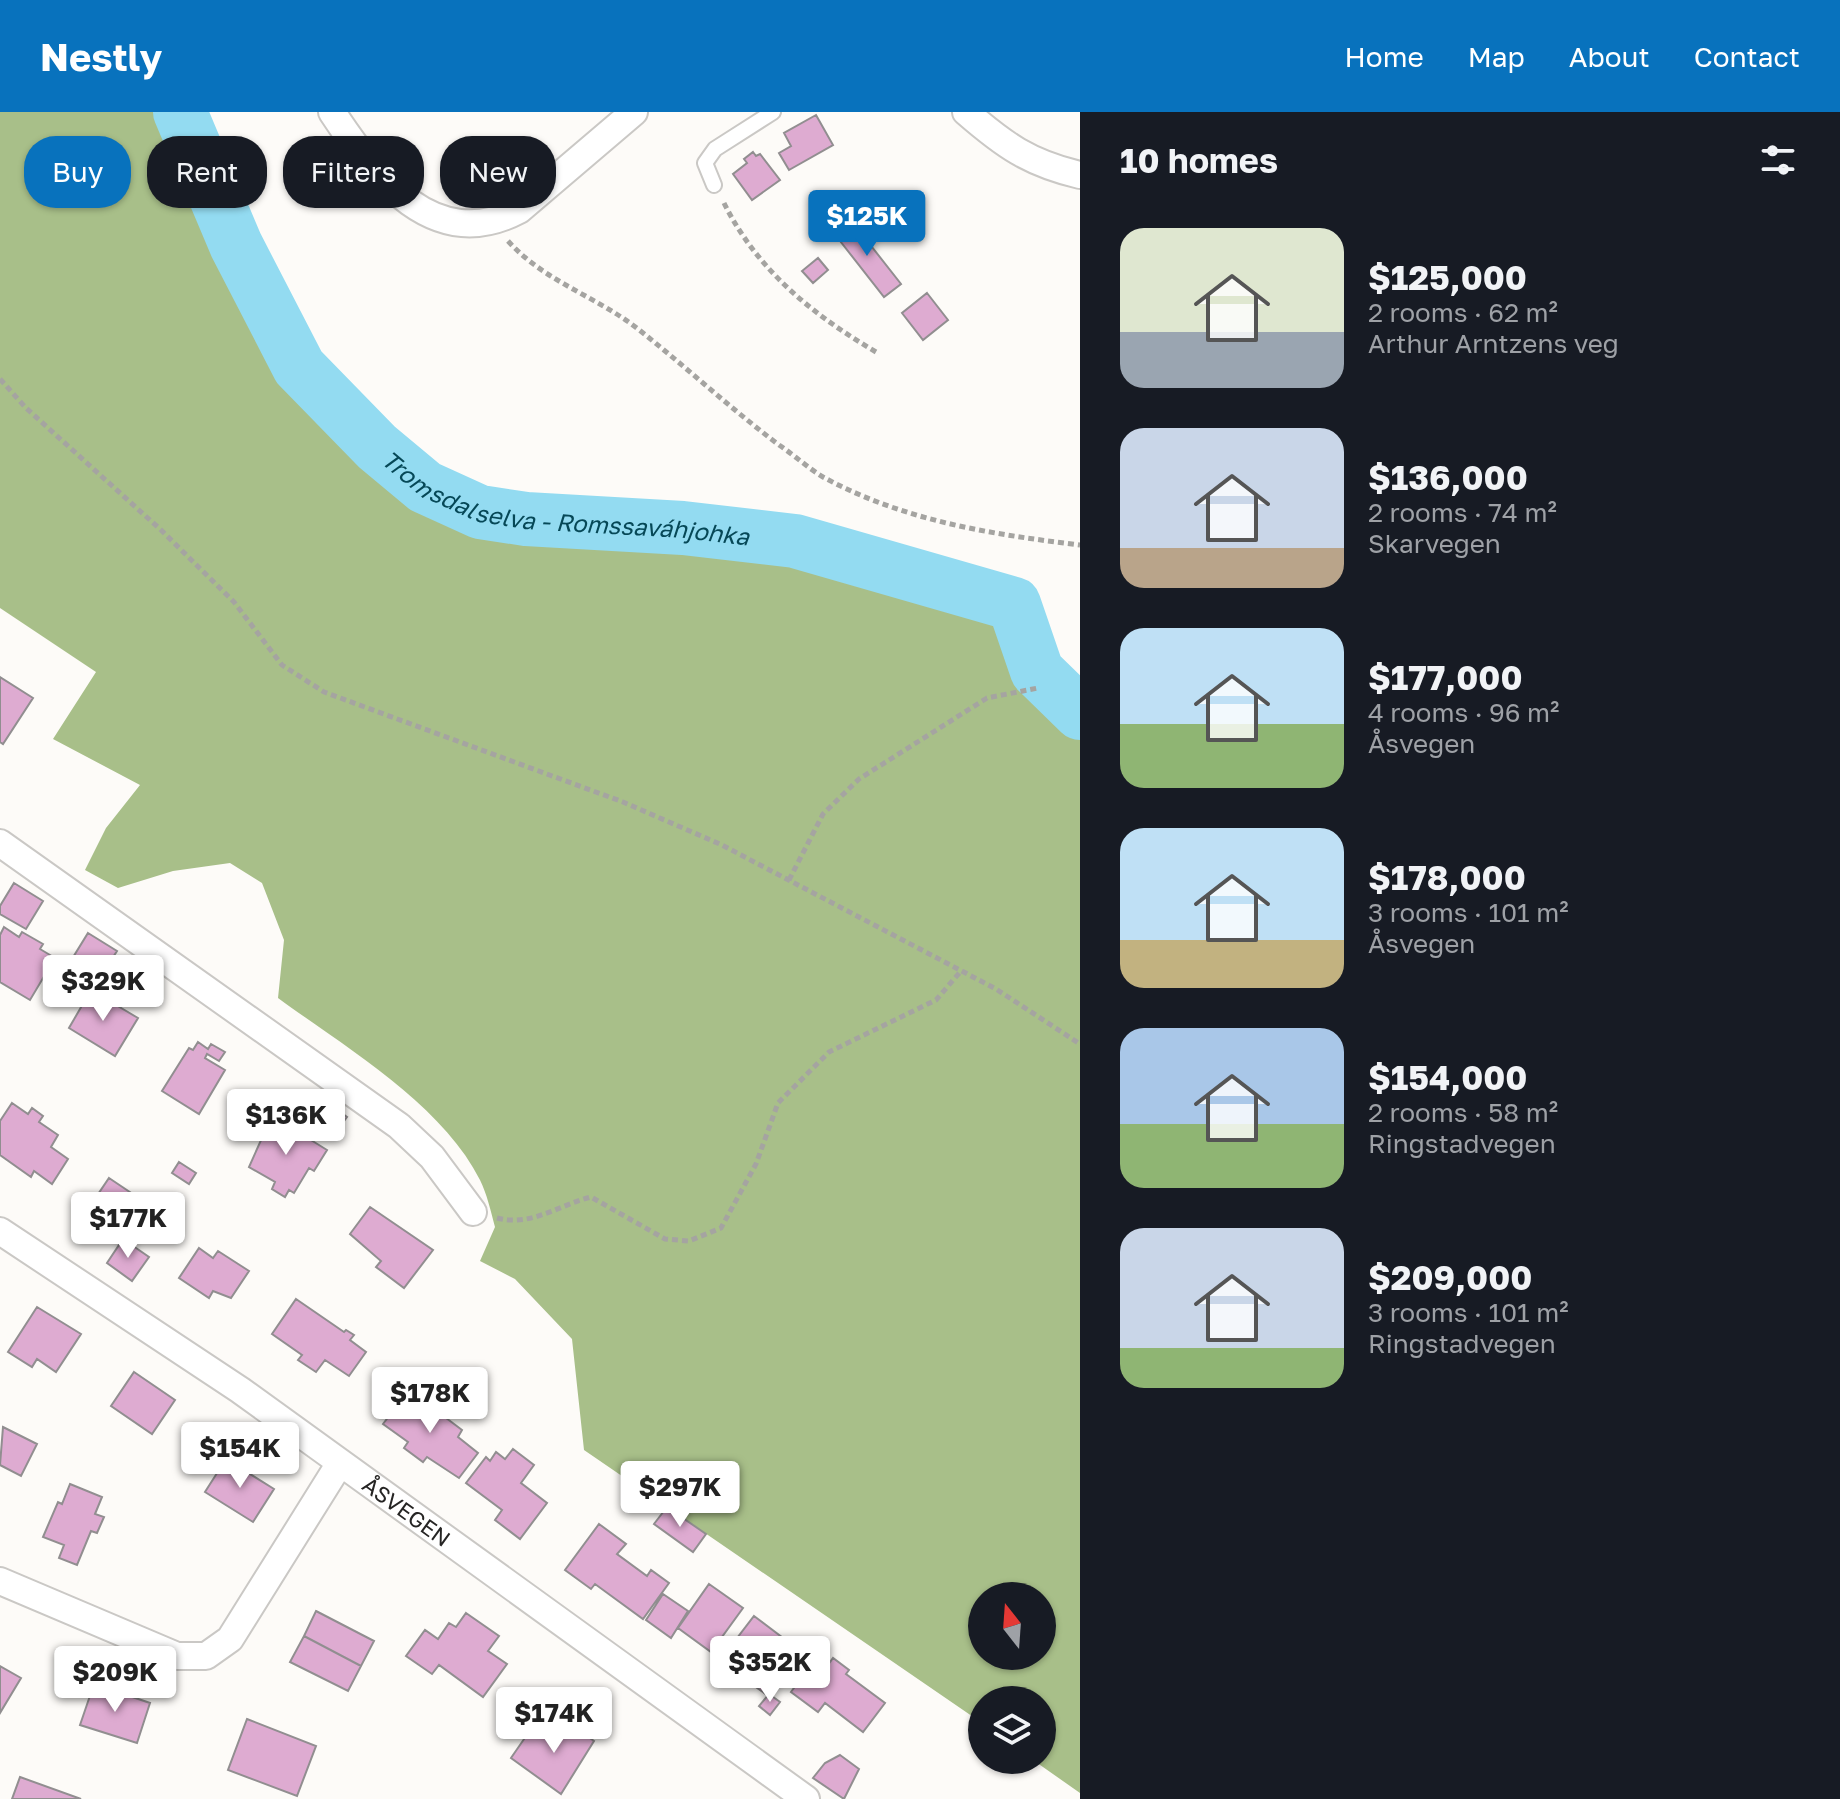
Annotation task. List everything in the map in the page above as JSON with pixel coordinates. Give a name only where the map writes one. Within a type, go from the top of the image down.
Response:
[{"type":"street","points":[[332,112],[397,194],[425,214],[461,225],[497,222],[519,210],[634,112]]},
{"type":"street","points":[[966,112],[1007,147],[1044,167],[1080,175]]},
{"type":"street","points":[[0,843],[390,1119],[432,1157],[473,1212]]},
{"type":"street","name":"ÅSVEGEN","points":[[0,1231],[240,1390],[806,1799]]},
{"type":"street","points":[[0,1581],[177,1656],[206,1656],[230,1639],[340,1463]]},
{"type":"lane","points":[[714,185],[705,163],[715,149],[773,112]]},
{"type":"path","points":[[714,185],[742,240],[768,269],[809,309],[876,352]]},
{"type":"path","points":[[497,222],[506,240],[527,262],[636,327],[728,407],[822,476],[904,513],[965,530],[1080,545]]},
{"type":"path","points":[[0,379],[26,408],[161,530],[234,602],[282,665],[324,692],[623,802],[722,845],[961,971],[1080,1044]]},
{"type":"path","points":[[789,880],[823,814],[859,779],[987,698],[1038,688]]},
{"type":"path","points":[[473,1212],[507,1221],[540,1218],[566,1204],[591,1197],[665,1239],[689,1241],[721,1228],[756,1164],[778,1103],[829,1052],[936,1000],[961,971]]},
{"type":"green space","points":[[0,112],[169,112],[181,136],[147,136],[147,208],[219,208],[302,369],[380,449],[428,490],[483,515],[798,543],[1017,607],[1040,673],[1080,712],[1080,1793],[1053,1774],[1056,1774],[1056,1686],[968,1686],[968,1713],[584,1450],[572,1339],[515,1279],[480,1261],[495,1227],[489,1203],[480,1180],[463,1152],[442,1126],[390,1079],[278,998],[284,940],[262,883],[230,863],[173,871],[118,888],[85,870],[106,828],[140,785],[53,739],[96,672],[0,608]]},
{"type":"building","points":[[816,115],[833,145],[789,170],[779,153],[791,146],[784,133]]},
{"type":"building","points":[[753,152],[756,156],[760,154],[780,180],[752,200],[733,174],[747,163],[744,159]]},
{"type":"building","points":[[850,219],[901,284],[884,297],[833,232]]},
{"type":"building","points":[[818,258],[828,270],[813,283],[802,271]]},
{"type":"building","points":[[927,293],[948,320],[923,340],[902,313]]},
{"type":"building","points":[[0,677],[33,698],[3,744],[0,742]]},
{"type":"building","points":[[14,883],[43,901],[26,929],[0,914],[0,906]]},
{"type":"building","points":[[4,927],[19,937],[22,932],[43,944],[40,949],[55,958],[30,1000],[0,982],[0,935]]},
{"type":"building","points":[[88,933],[117,951],[101,976],[72,959]]},
{"type":"building","points":[[91,990],[138,1018],[115,1056],[69,1028]]},
{"type":"building","points":[[198,1042],[208,1049],[211,1044],[225,1052],[219,1061],[207,1054],[205,1058],[225,1070],[199,1114],[162,1091],[189,1048],[193,1050]]},
{"type":"building","points":[[314,1093],[347,1117],[332,1137],[300,1113]]},
{"type":"building","points":[[12,1103],[28,1114],[32,1108],[43,1116],[39,1122],[58,1135],[51,1147],[68,1159],[52,1184],[34,1171],[31,1177],[0,1155],[0,1121]]},
{"type":"building","points":[[277,1119],[327,1150],[314,1171],[309,1168],[294,1193],[289,1190],[285,1197],[272,1189],[275,1182],[249,1167],[266,1129],[270,1131]]},
{"type":"building","points":[[179,1162],[196,1173],[189,1184],[172,1173]]},
{"type":"building","points":[[109,1178],[158,1211],[136,1243],[88,1209]]},
{"type":"building","points":[[370,1207],[433,1250],[404,1288],[376,1267],[381,1261],[350,1234]]},
{"type":"building","points":[[123,1239],[149,1257],[132,1281],[107,1263]]},
{"type":"building","points":[[199,1248],[213,1258],[218,1251],[249,1271],[231,1298],[213,1291],[209,1298],[179,1278]]},
{"type":"building","points":[[296,1299],[344,1332],[346,1330],[354,1335],[350,1340],[366,1352],[349,1376],[325,1360],[316,1372],[298,1360],[302,1355],[272,1334]]},
{"type":"building","points":[[37,1307],[81,1334],[56,1372],[37,1359],[32,1367],[8,1352]]},
{"type":"building","points":[[134,1372],[175,1400],[152,1434],[111,1406]]},
{"type":"building","points":[[409,1390],[462,1430],[458,1437],[478,1453],[459,1478],[427,1457],[423,1462],[404,1448],[408,1442],[383,1424]]},
{"type":"building","points":[[3,1427],[37,1444],[21,1476],[0,1465]]},
{"type":"building","points":[[513,1449],[534,1465],[521,1483],[547,1503],[520,1539],[495,1520],[502,1510],[466,1483],[486,1457],[490,1461],[496,1452],[505,1459]]},
{"type":"building","points":[[226,1459],[274,1489],[253,1522],[205,1492]]},
{"type":"building","points":[[70,1484],[102,1497],[95,1514],[104,1517],[97,1533],[91,1531],[77,1565],[59,1558],[64,1545],[43,1537],[58,1502],[62,1504]]},
{"type":"building","points":[[667,1507],[706,1534],[693,1552],[654,1524]]},
{"type":"building","points":[[599,1524],[626,1544],[617,1554],[647,1576],[651,1570],[669,1583],[643,1619],[595,1584],[591,1589],[565,1570]]},
{"type":"building","points":[[709,1584],[743,1608],[711,1652],[678,1628]]},
{"type":"building","points":[[663,1594],[688,1611],[671,1638],[646,1620]]},
{"type":"building","points":[[316,1611],[374,1641],[361,1666],[304,1636]]},
{"type":"building","points":[[466,1613],[499,1636],[488,1651],[507,1664],[483,1697],[439,1665],[432,1674],[406,1656],[425,1630],[438,1639],[449,1623],[456,1627]]},
{"type":"building","points":[[754,1616],[787,1641],[754,1684],[721,1659]]},
{"type":"building","points":[[304,1636],[361,1666],[348,1691],[290,1662]]},
{"type":"building","points":[[819,1654],[830,1662],[833,1658],[849,1670],[846,1674],[885,1703],[863,1732],[825,1703],[818,1712],[791,1692]]},
{"type":"building","points":[[770,1663],[783,1673],[767,1695],[753,1685]]},
{"type":"building","points":[[0,1666],[21,1678],[0,1713]]},
{"type":"building","points":[[94,1684],[150,1703],[137,1743],[80,1725]]},
{"type":"building","points":[[769,1694],[780,1702],[770,1715],[759,1706]]},
{"type":"building","points":[[247,1719],[316,1746],[297,1796],[228,1770]]},
{"type":"building","points":[[563,1719],[594,1741],[561,1794],[511,1758],[531,1729],[548,1740]]},
{"type":"building","points":[[840,1755],[859,1769],[844,1799],[813,1778],[825,1763]]},
{"type":"building","points":[[20,1777],[81,1799],[12,1799]]},
{"type":"waterway","name":"Tromsdalselva - Romssaváhjohka","points":[[180,112],[236,245],[299,367],[377,447],[425,487],[480,512],[526,519],[683,528],[795,541],[1014,604],[1037,671],[1080,713]]}]
